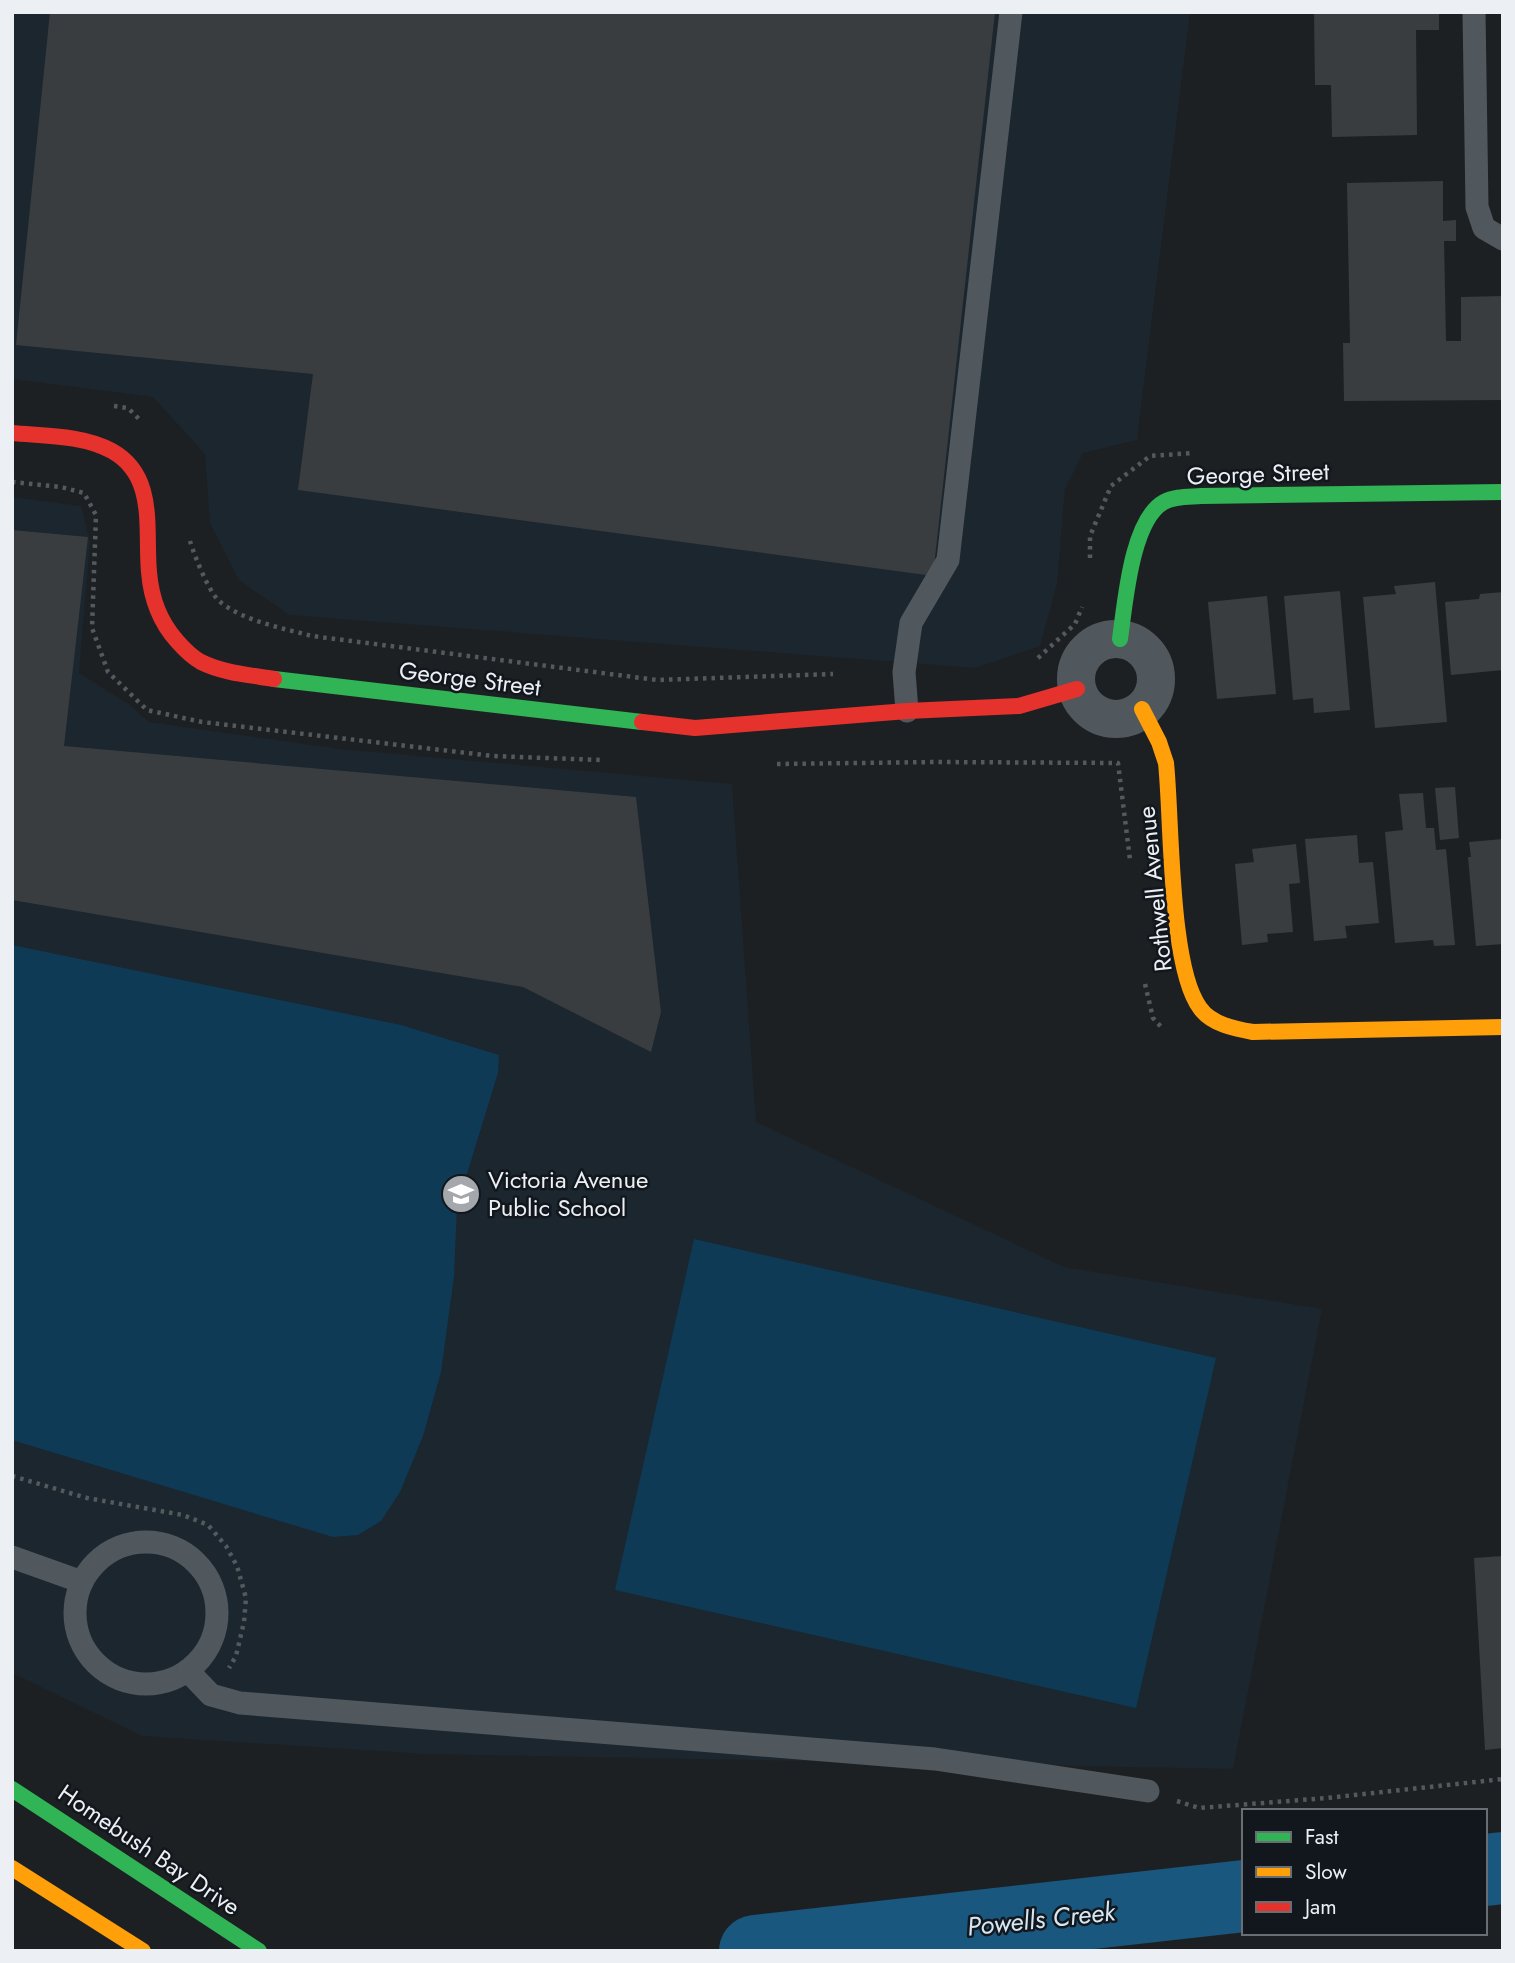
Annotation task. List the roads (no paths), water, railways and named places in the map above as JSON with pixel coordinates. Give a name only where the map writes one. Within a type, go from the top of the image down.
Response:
[{"type":"main road","name":"George Street","points":[[12,433],[90,443],[114,452],[131,467],[144,487],[149,514],[148,564],[151,591],[159,612],[170,634],[183,648],[201,662],[221,669],[287,681],[695,728],[907,711],[1019,706],[1077,689]]},
{"type":"main road","name":"George Street","points":[[1120,639],[1133,559],[1141,530],[1160,503],[1182,497],[1201,496],[1503,492]]},
{"type":"main road","name":"Rothwell Avenue","points":[[1142,709],[1165,760],[1181,949],[1189,987],[1199,1008],[1233,1029],[1253,1032],[1503,1027]]},
{"type":"main road","name":"Homebush Bay Drive","points":[[12,1788],[259,1951]]},
{"type":"main road","points":[[12,1868],[46,1887],[143,1951]]},
{"type":"street","points":[[1120,639],[1133,643],[1151,661],[1155,674],[1150,699],[1142,709],[1117,719],[1104,718],[1092,711],[1082,701],[1077,689],[1076,677],[1085,653],[1107,640],[1120,639]]},
{"type":"lane","points":[[907,711],[904,671],[911,623],[948,560],[1011,12]]},
{"type":"lane","points":[[1474,12],[1477,207],[1484,228],[1503,239]]},
{"type":"lane","points":[[158,1542],[176,1548],[192,1558],[204,1571],[213,1588],[217,1605],[211,1642],[202,1658],[188,1671],[172,1680],[153,1684],[134,1683],[117,1678],[100,1668],[79,1637],[75,1619],[76,1600],[82,1582],[105,1554],[122,1545],[158,1542]]},
{"type":"lane","points":[[12,1557],[82,1582]]},
{"type":"lane","points":[[188,1671],[211,1695],[240,1703],[935,1759],[1148,1791]]},
{"type":"waterway","name":"Powells Creek","points":[[1487,1870],[1503,1868]]},
{"type":"waterway","name":"Powells Creek","points":[[755,1951],[1242,1896]]},
{"type":"place","name":"Victoria Avenue Public School","points":[[461,1194]]}]
